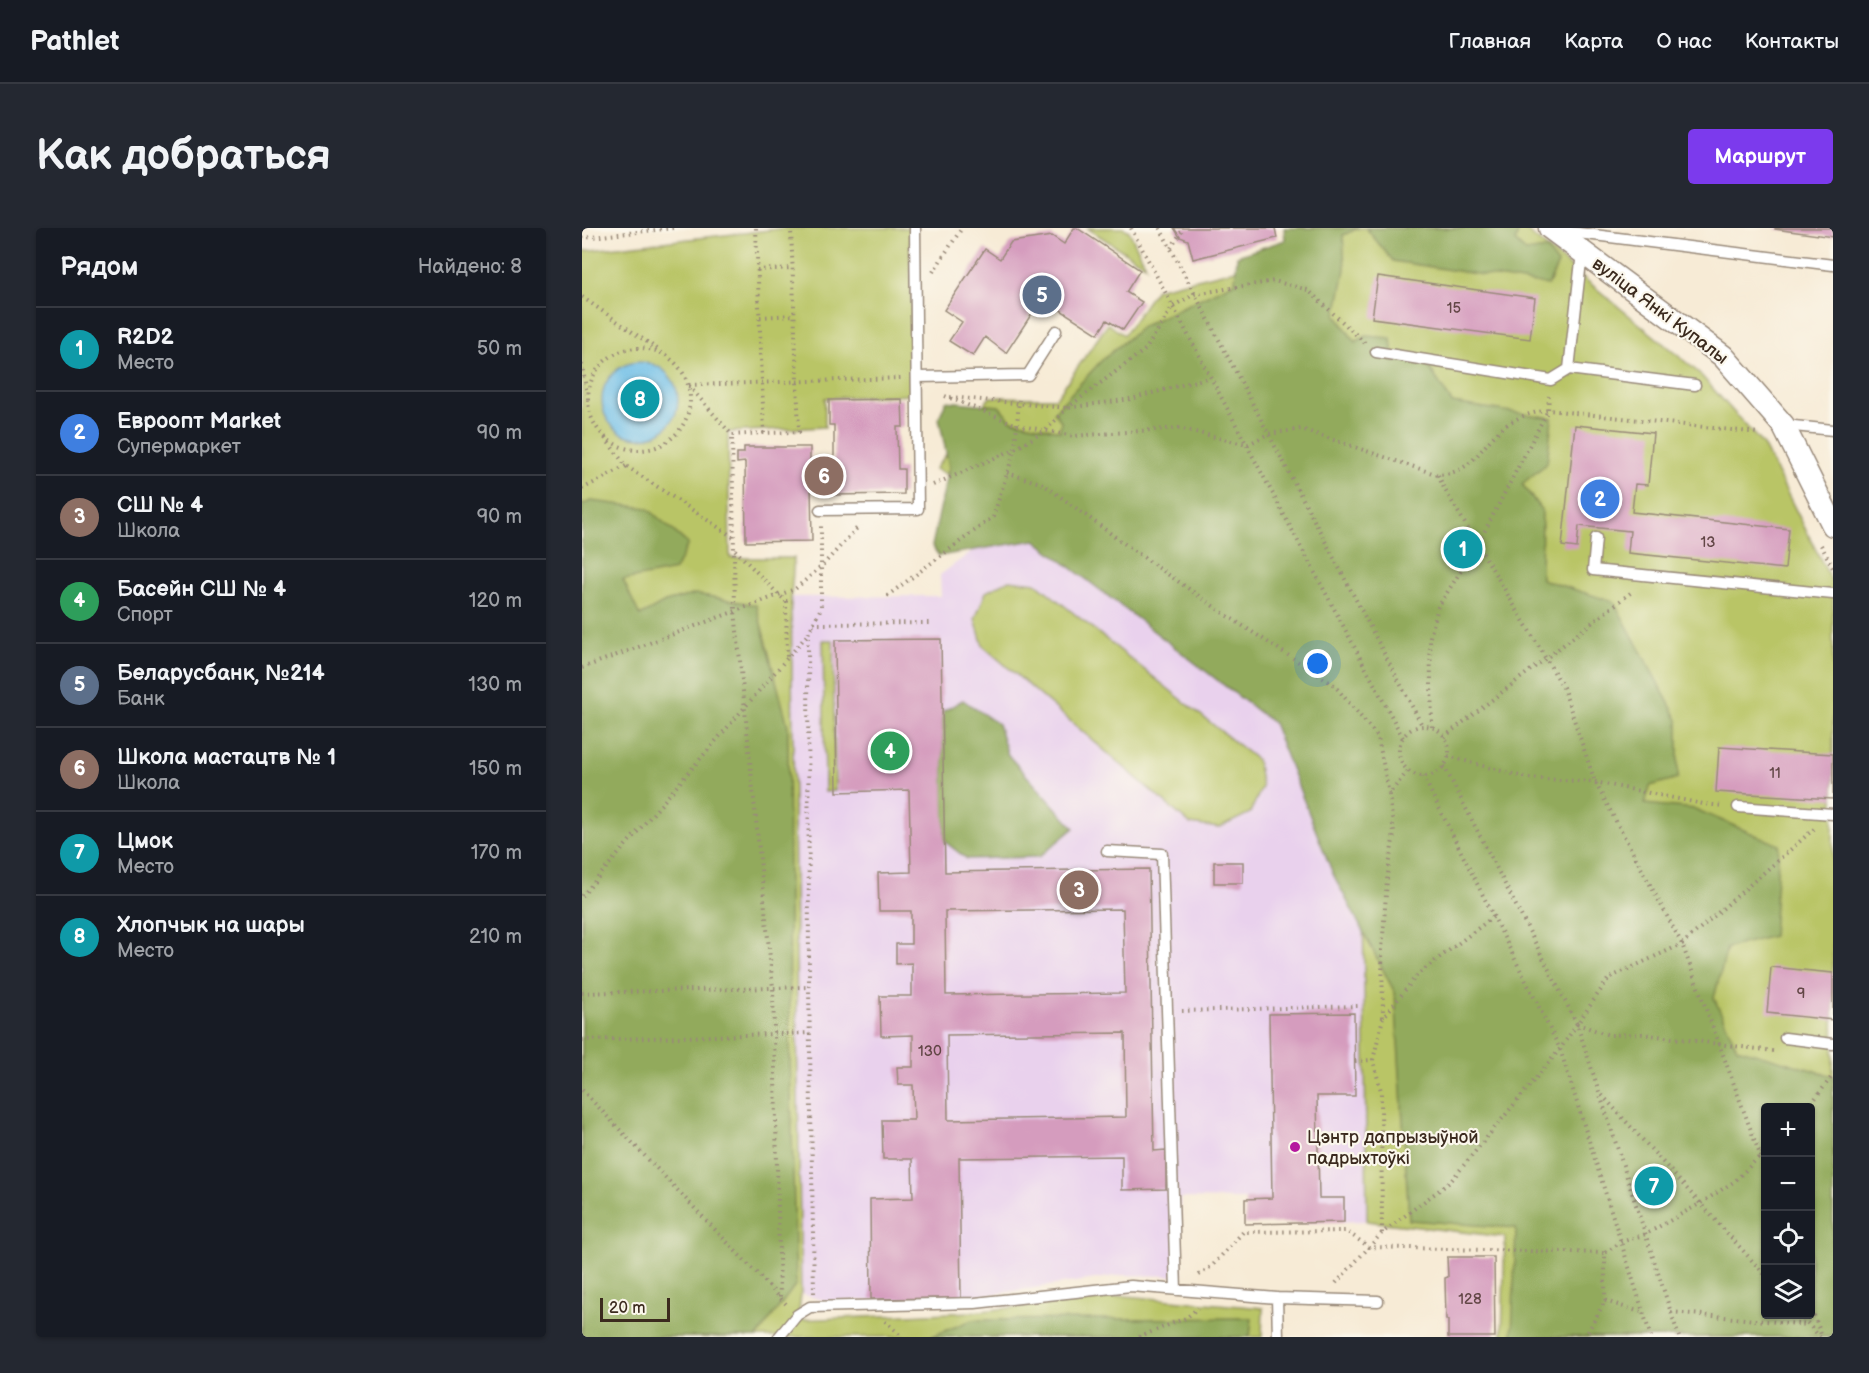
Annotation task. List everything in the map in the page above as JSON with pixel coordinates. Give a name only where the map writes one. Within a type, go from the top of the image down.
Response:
[{"type":"street","name":"вуліца Янкі Купалы","points":[[1551,229],[1723,356],[1786,431],[1825,531]]},
{"type":"lane","points":[[820,510],[918,509],[915,228]]},
{"type":"lane","points":[[1551,229],[1833,265]]},
{"type":"lane","points":[[1569,369],[1582,252]]},
{"type":"lane","points":[[918,377],[1028,375],[1056,330]]},
{"type":"lane","points":[[1376,352],[1551,380],[1569,369],[1695,385]]},
{"type":"lane","points":[[1786,431],[1833,430]]},
{"type":"lane","points":[[1596,538],[1593,570],[1833,594]]},
{"type":"lane","points":[[1738,807],[1832,814]]},
{"type":"lane","points":[[1107,851],[1162,854],[1176,1290]]},
{"type":"lane","points":[[1785,1038],[1833,1044]]},
{"type":"lane","points":[[779,1337],[797,1315],[810,1306],[975,1303],[1131,1286],[1277,1298],[1378,1301]]},
{"type":"lane","points":[[1277,1298],[1278,1337]]},
{"type":"path","points":[[582,238],[674,228]]},
{"type":"path","points":[[756,228],[764,433]]},
{"type":"path","points":[[732,435],[799,432],[791,228]]},
{"type":"path","points":[[917,298],[962,228]]},
{"type":"path","points":[[1131,228],[1403,738]]},
{"type":"path","points":[[1160,228],[1423,727]]},
{"type":"path","points":[[1170,248],[1184,228]]},
{"type":"path","points":[[758,270],[792,268]]},
{"type":"path","points":[[919,492],[1015,449],[1045,431],[1067,408],[1146,349],[1173,306],[1195,294],[1274,281],[1308,290],[1376,352]]},
{"type":"path","points":[[582,297],[679,366],[689,385],[732,435],[735,611],[773,988],[780,1298]]},
{"type":"path","points":[[760,317],[794,315]]},
{"type":"path","points":[[588,394],[593,375],[606,359],[624,350],[644,348],[663,354]]},
{"type":"path","points":[[582,364],[590,414],[599,432],[626,466],[734,537]]},
{"type":"path","points":[[689,385],[918,377],[945,396],[1017,425],[1045,431],[1074,436],[1179,428],[1247,445],[1268,435],[1301,429],[1438,475],[1454,474],[1464,468],[1506,425],[1523,415],[1548,410],[1786,431]]},
{"type":"path","points":[[945,396],[1019,401],[1067,408],[1131,399],[1210,377]]},
{"type":"path","points":[[1432,727],[1430,637],[1438,607],[1478,544],[1548,410],[1551,380]]},
{"type":"path","points":[[599,432],[615,445],[634,451],[654,449],[672,439],[685,423],[690,404],[689,385]]},
{"type":"path","points":[[887,596],[993,517],[1015,449],[1019,401]]},
{"type":"path","points":[[582,489],[626,466]]},
{"type":"path","points":[[1007,473],[1043,484],[1197,594],[1334,685],[1378,737],[1394,833],[1387,880],[1382,950],[1383,1018],[1373,1060],[1381,1091],[1382,1233]]},
{"type":"path","points":[[1438,475],[1563,687],[1595,782],[1682,944],[1761,1158]]},
{"type":"path","points":[[582,896],[808,634],[821,608],[820,510]]},
{"type":"path","points":[[582,668],[795,589],[821,567],[873,510]]},
{"type":"path","points":[[1825,531],[1833,568]]},
{"type":"path","points":[[734,550],[779,595],[789,601],[787,659]]},
{"type":"path","points":[[1444,737],[1653,576]]},
{"type":"path","points":[[813,624],[932,623]]},
{"type":"path","points":[[808,634],[809,987],[814,1297],[810,1306]]},
{"type":"path","points":[[1432,727],[1444,737],[1449,749],[1449,756],[1444,766],[1436,774],[1422,776],[1408,771],[1399,754],[1403,738],[1413,729],[1432,727]]},
{"type":"path","points":[[1449,756],[1527,778],[1595,782],[1703,804],[1738,807]]},
{"type":"path","points":[[1444,766],[1577,1024],[1679,1337]]},
{"type":"path","points":[[1389,794],[1408,771]]},
{"type":"path","points":[[1422,776],[1560,1049],[1651,1337]]},
{"type":"path","points":[[1322,1299],[1382,1233],[1450,1182],[1560,1049],[1609,978],[1682,944],[1832,814]]},
{"type":"path","points":[[1383,1018],[1418,974],[1493,917]]},
{"type":"path","points":[[582,993],[809,987]]},
{"type":"path","points":[[1166,1012],[1358,1006]]},
{"type":"path","points":[[1577,1024],[1609,1035],[1642,1034],[1776,1051]]},
{"type":"path","points":[[582,1041],[810,1033]]},
{"type":"path","points":[[1355,1061],[1373,1060]]},
{"type":"path","points":[[1811,1103],[1833,1075]]},
{"type":"path","points":[[582,1090],[797,1315]]},
{"type":"path","points":[[1599,1092],[1761,1270]]},
{"type":"path","points":[[1176,1290],[1212,1266],[1243,1232],[1346,1231],[1369,1247],[1605,1253],[1621,1242],[1646,1234],[1736,1181],[1760,1155]]},
{"type":"path","points":[[1585,1337],[1605,1301],[1605,1253]]},
{"type":"path","points":[[1139,1337],[1186,1318],[1217,1293]]},
{"type":"path","points":[[1605,1301],[1644,1313]]},
{"type":"path","points":[[1671,1312],[1809,1325]]},
{"type":"path","points":[[1804,1319],[1821,1337]]},
{"type":"path","points":[[1815,1319],[1821,1337]]},
{"type":"shaded area","points":[[1017,507],[1361,747],[1367,1221],[1245,1224],[1245,1199],[1180,1198],[1182,1276],[1123,1275],[961,1299],[827,1301],[801,1294],[791,597],[941,596],[940,575],[1005,527]]},
{"type":"green space","points":[[787,228],[910,228],[913,395],[825,398],[825,427],[728,432],[730,558],[794,558],[791,597],[801,1294],[798,1320],[971,1312],[1125,1296],[1263,1308],[1262,1337],[582,1337],[582,251]]},
{"type":"green space","points":[[1087,228],[1124,228],[1129,231],[1146,266]]},
{"type":"green space","points":[[1284,228],[1359,228],[1343,235],[1345,269],[1336,315],[1355,342],[1366,336],[1391,338],[1393,362],[1422,356],[1452,403],[1552,418],[1547,463],[1522,484],[1542,511],[1541,579],[1614,602],[1678,720],[1678,778],[1650,786],[1645,804],[1695,809],[1779,845],[1773,936],[1727,948],[1714,998],[1737,1048],[1833,1076],[1833,1337],[1512,1337],[1516,1228],[1409,1220],[1395,993],[1333,874],[1273,723],[1035,540],[939,556],[932,546],[949,467],[939,418],[946,401],[999,406],[1011,420],[1060,431],[1061,421],[1054,412],[1101,361],[1143,326],[1235,282],[1237,256],[1285,240]]},
{"type":"green space","points":[[1299,228],[1523,228],[1699,373],[1763,445],[1833,584],[1833,1337],[1502,1337],[1505,1237],[1367,1221],[1361,747],[1017,507],[935,469],[990,397],[1056,398],[1108,324],[1124,335],[1156,289],[1305,253]]},
{"type":"green space","points":[[1366,228],[1520,228],[1515,241],[1526,252],[1546,249],[1558,264],[1548,285],[1393,261]]},
{"type":"green space","points":[[591,501],[647,508],[688,544],[675,570],[623,580],[640,616],[665,602],[696,594],[756,605],[788,726],[790,1054],[796,1284],[757,1337],[582,1337],[582,505]]},
{"type":"green space","points":[[1009,580],[1036,583],[1257,760],[1262,787],[1250,813],[1219,828],[1190,824],[983,646],[975,619],[986,592]]},
{"type":"green space","points":[[823,640],[833,640],[835,791],[825,792]]},
{"type":"green space","points":[[963,700],[998,724],[1008,755],[1074,828],[1039,857],[967,859],[944,841],[942,712]]},
{"type":"green space","points":[[1252,1318],[1250,1337],[930,1337],[972,1320]]},
{"type":"water","points":[[640,362],[655,365],[667,373],[675,385],[678,400],[675,415],[667,427],[655,435],[640,438],[625,435],[613,427],[605,415],[602,400],[605,385],[613,373],[625,365]]},
{"type":"building","points":[[1074,228],[1140,270],[1126,292],[1142,302],[1123,330],[1107,320],[1098,334],[1042,298],[1006,353],[985,337],[973,356],[949,341],[962,322],[944,310],[985,249],[1000,259],[1011,242],[1052,236],[1064,244]]},
{"type":"building","points":[[1174,228],[1275,228],[1277,238],[1193,259],[1188,240],[1180,237]]},
{"type":"building","points":[[1833,228],[1833,237],[1775,229]]},
{"type":"building","points":[[1378,276],[1535,298],[1530,339],[1372,318]]},
{"type":"building","points":[[902,399],[903,427],[897,427],[898,469],[904,469],[904,494],[831,495],[830,484],[811,484],[812,541],[746,542],[745,462],[737,463],[737,453],[744,453],[744,447],[810,447],[810,460],[834,460],[834,425],[829,425],[829,400]]},
{"type":"building","points":[[1575,425],[1653,433],[1648,485],[1635,484],[1632,512],[1789,529],[1785,569],[1628,553],[1630,531],[1579,526],[1577,548],[1562,546]]},
{"type":"building","points":[[941,639],[945,872],[1149,869],[1154,1151],[1166,1150],[1166,1189],[1122,1190],[1122,1156],[959,1158],[961,1298],[871,1299],[870,1199],[913,1198],[912,1159],[883,1159],[882,1120],[914,1120],[913,1085],[898,1085],[897,1067],[913,1067],[913,1035],[881,1036],[880,996],[912,996],[912,963],[896,964],[896,944],[911,944],[911,911],[879,911],[878,873],[911,872],[909,790],[837,792],[835,640]],"holes":[[[1123,909],[1125,993],[946,995],[945,911]],[[1125,1033],[1126,1117],[948,1120],[947,1035]]]},
{"type":"building","points":[[1719,747],[1833,754],[1833,799],[1716,792]]},
{"type":"building","points":[[1214,862],[1243,862],[1243,883],[1214,883]]},
{"type":"building","points":[[1771,967],[1833,973],[1833,1020],[1767,1013]]},
{"type":"building","name":"Цэнтр дапрызыўной падрыхтоўкі","points":[[1354,1013],[1355,1096],[1317,1096],[1319,1198],[1344,1198],[1344,1222],[1245,1224],[1245,1199],[1272,1198],[1269,1014]]},
{"type":"building","points":[[1447,1257],[1494,1257],[1495,1337],[1448,1337],[1445,1278],[1448,1277]]},
{"type":"place","name":"Беларусбанк, №214","points":[[1042,295]]},
{"type":"place","name":"Хлопчык на шары","points":[[640,399]]},
{"type":"place","name":"Школа мастацтв № 1","points":[[824,476]]},
{"type":"place","name":"Евроопт Market","points":[[1600,499]]},
{"type":"place","name":"R2D2","points":[[1463,549]]},
{"type":"place","name":"Басейн СШ № 4","points":[[890,751]]},
{"type":"place","name":"СШ № 4","points":[[1079,890]]},
{"type":"place","name":"Цэнтр дапрызыўной падрыхтоўкі","points":[[1295,1147]]},
{"type":"place","name":"Цмок","points":[[1654,1186]]}]
